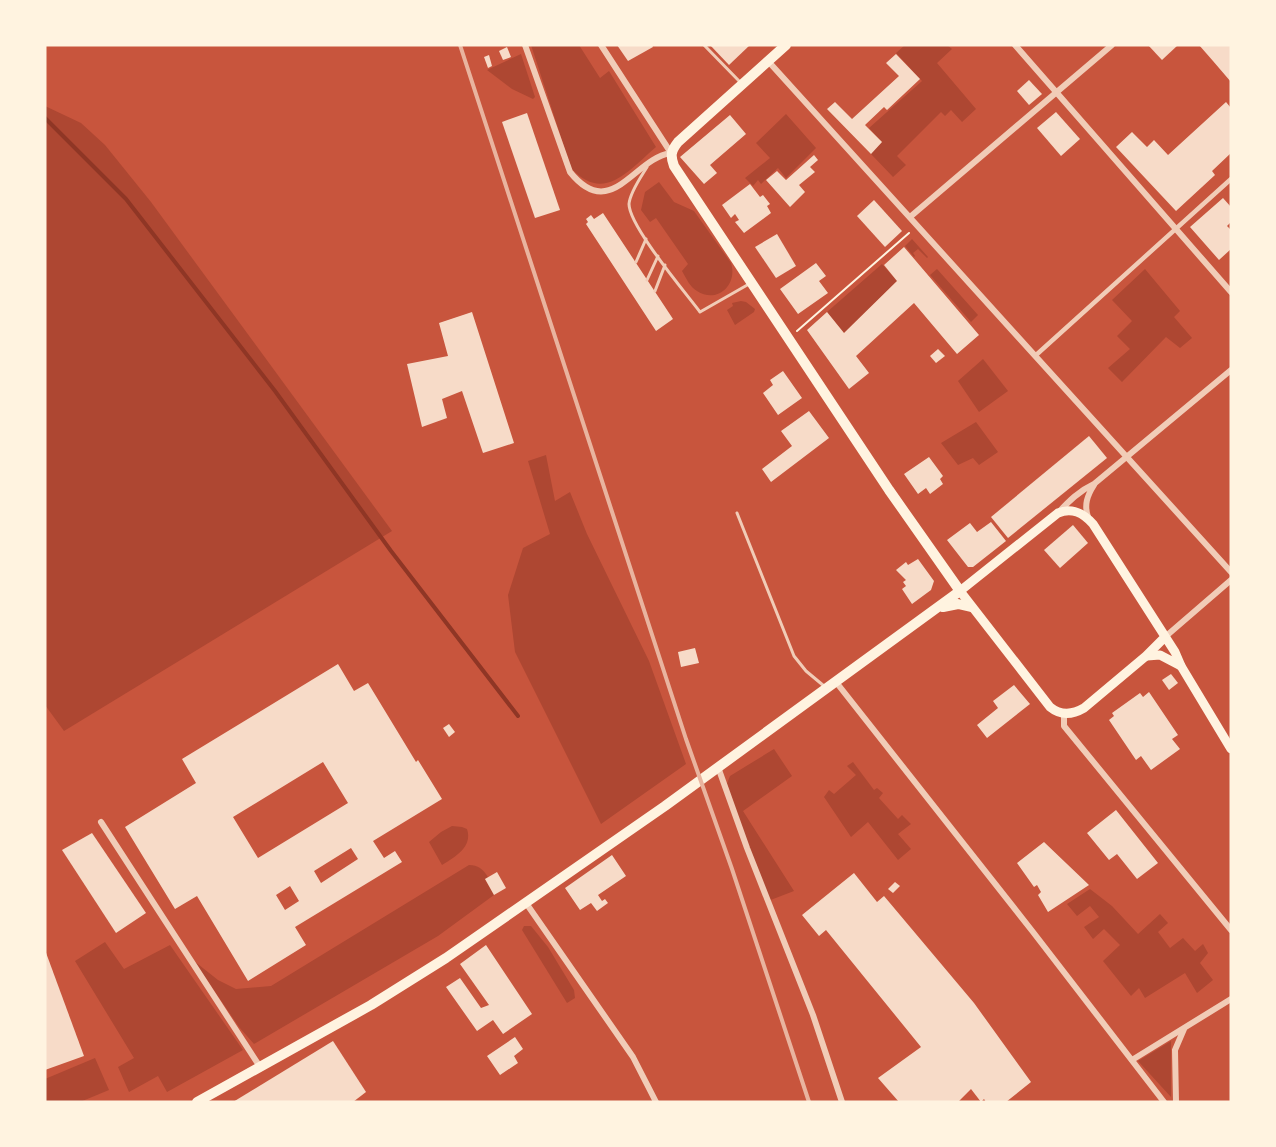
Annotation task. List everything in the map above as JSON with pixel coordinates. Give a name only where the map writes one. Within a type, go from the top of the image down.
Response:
[{"type":"main road","points":[[786,45],[678,142],[671,153],[674,166],[889,490],[971,607],[1050,707],[1064,714],[1074,713],[1084,708],[1165,637]]},
{"type":"main road","points":[[197,1102],[261,1068],[403,985],[526,903],[935,610],[1058,513],[1071,510],[1089,520],[1175,652],[1181,666],[1231,749]]},
{"type":"main road","points":[[935,610],[954,604],[971,607]]},
{"type":"main road","points":[[1146,656],[1160,655],[1181,666]]},
{"type":"street","points":[[525,45],[570,172],[577,181],[587,187],[609,191],[621,186],[656,157],[671,153],[601,45]]},
{"type":"street","points":[[1015,45],[1231,292]]},
{"type":"street","points":[[910,217],[1112,45]]},
{"type":"street","points":[[768,61],[1231,572]]},
{"type":"street","points":[[1035,356],[1231,179]]},
{"type":"street","points":[[1058,513],[1079,492],[1094,484],[1128,457],[1231,370]]},
{"type":"street","points":[[1089,520],[1086,505],[1089,492],[1094,484]]},
{"type":"street","points":[[1165,637],[1231,580]]},
{"type":"street","points":[[831,686],[1033,932],[1164,1102]]},
{"type":"street","points":[[1064,714],[1064,726],[1231,930]]},
{"type":"street","points":[[718,767],[747,848],[813,1015],[842,1102]]},
{"type":"street","points":[[101,822],[261,1068]]},
{"type":"street","points":[[526,903],[633,1057],[656,1102]]},
{"type":"street","points":[[1132,1060],[1231,999]]},
{"type":"street","points":[[1176,1102],[1175,1050],[1184,1028]]},
{"type":"lane","points":[[704,45],[742,85]]},
{"type":"lane","points":[[649,162],[629,204],[635,223],[700,312],[752,283]]},
{"type":"lane","points":[[636,262],[646,239]]},
{"type":"lane","points":[[648,280],[658,256]]},
{"type":"lane","points":[[655,291],[665,265]]},
{"type":"lane","points":[[737,513],[794,656],[806,670],[831,686]]},
{"type":"path","points":[[788,338],[909,233]]},
{"type":"shaded area","points":[[531,45],[579,45],[600,78],[609,71],[656,147],[616,180],[594,183],[583,178],[571,168]]},
{"type":"shaded area","points":[[905,45],[947,45],[952,49],[937,63],[976,109],[962,122],[951,110],[945,116],[941,112],[897,156],[906,165],[893,177],[871,154],[882,142],[869,128],[922,81],[896,53]]},
{"type":"shaded area","points":[[521,54],[535,97],[533,99],[512,89],[487,70]]},
{"type":"shaded area","points":[[45,106],[81,123],[105,145],[151,202],[392,531],[64,731],[45,705]]},
{"type":"shaded area","points":[[786,114],[816,148],[786,178],[778,168],[761,184],[758,180],[753,186],[745,178],[770,158],[756,143]]},
{"type":"shaded area","points":[[659,182],[674,202],[694,211],[731,263],[729,285],[718,294],[704,294],[692,287],[682,271],[688,264],[656,218],[650,222],[641,210],[645,192]]},
{"type":"shaded area","points":[[912,239],[927,258],[918,249],[913,253],[914,257],[905,246]]},
{"type":"shaded area","points":[[882,264],[897,281],[844,333],[827,312]]},
{"type":"shaded area","points":[[937,269],[978,315],[971,322],[930,275]]},
{"type":"shaded area","points":[[1145,269],[1180,311],[1174,317],[1192,338],[1180,348],[1166,337],[1122,382],[1108,368],[1130,349],[1117,336],[1132,321],[1112,300]]},
{"type":"shaded area","points":[[741,301],[755,309],[735,325],[727,310],[733,306],[732,303]]},
{"type":"shaded area","points":[[983,359],[1008,391],[979,412],[958,381]]},
{"type":"shaded area","points":[[976,422],[998,452],[979,465],[973,458],[958,465],[941,443]]},
{"type":"shaded area","points":[[546,455],[555,501],[570,492],[587,534],[649,661],[686,764],[601,824],[515,652],[508,595],[523,548],[550,534],[528,461]]},
{"type":"shaded area","points":[[774,749],[792,776],[743,811],[794,891],[768,901],[726,786],[730,776]]},
{"type":"shaded area","points":[[853,762],[874,790],[877,788],[883,793],[879,798],[898,819],[902,815],[911,824],[898,834],[911,849],[898,860],[868,822],[851,837],[824,797],[829,790],[834,794],[856,775],[847,766]]},
{"type":"shaded area","points":[[452,826],[467,829],[467,841],[462,851],[442,865],[429,842]]},
{"type":"shaded area","points":[[469,865],[478,867],[484,872],[488,877],[485,879],[494,895],[438,936],[254,1044],[239,1027],[194,961],[218,980],[236,989],[271,986]]},
{"type":"shaded area","points":[[1090,889],[1112,906],[1138,934],[1160,914],[1168,923],[1158,932],[1170,948],[1183,938],[1195,951],[1203,944],[1208,953],[1200,963],[1213,980],[1197,993],[1185,973],[1145,998],[1139,988],[1131,996],[1103,961],[1120,945],[1104,929],[1093,939],[1084,927],[1099,917],[1090,906],[1077,916],[1067,904]]},
{"type":"shaded area","points":[[524,926],[531,926],[548,947],[574,990],[575,998],[567,1003],[522,930]]},
{"type":"shaded area","points":[[105,942],[124,969],[170,945],[243,1050],[167,1092],[158,1076],[129,1092],[118,1067],[134,1058],[75,961]]},
{"type":"shaded area","points":[[1171,1041],[1171,1097],[1138,1061]]},
{"type":"shaded area","points":[[95,1058],[109,1090],[80,1102],[45,1102],[45,1079]]},
{"type":"building","points":[[617,45],[652,45],[653,47],[628,61]]},
{"type":"building","points":[[710,45],[750,45],[729,65]]},
{"type":"building","points":[[1148,45],[1178,45],[1162,60]]},
{"type":"building","points":[[1199,45],[1231,45],[1231,82],[1213,61]]},
{"type":"building","points":[[507,47],[511,57],[503,60],[499,51]]},
{"type":"building","points":[[896,54],[920,79],[887,110],[884,107],[865,125],[882,142],[871,154],[827,109],[835,102],[852,119],[899,76],[886,63]]},
{"type":"building","points":[[489,55],[492,66],[488,68],[484,57]]},
{"type":"building","points":[[1029,80],[1042,94],[1029,105],[1017,91]]},
{"type":"building","points":[[1226,102],[1231,108],[1231,153],[1212,171],[1215,175],[1176,211],[1116,147],[1132,132],[1147,147],[1154,140],[1168,155]]},
{"type":"building","points":[[1056,112],[1080,139],[1061,156],[1037,128]]},
{"type":"building","points":[[527,113],[560,210],[535,218],[502,122]]},
{"type":"building","points":[[730,115],[746,134],[710,165],[717,173],[704,184],[680,157]]},
{"type":"building","points":[[814,155],[818,160],[810,167],[815,172],[799,185],[805,192],[790,207],[766,180],[777,171],[786,180]]},
{"type":"building","points":[[750,184],[760,197],[763,195],[770,204],[767,206],[771,213],[744,233],[735,222],[739,220],[735,214],[731,218],[722,205]]},
{"type":"building","points":[[1223,198],[1231,207],[1231,222],[1227,226],[1231,230],[1231,249],[1219,260],[1190,227]]},
{"type":"building","points":[[874,200],[902,231],[885,247],[857,216]]},
{"type":"building","points":[[603,213],[673,319],[656,331],[586,224],[588,222],[586,219],[591,215],[594,219]]},
{"type":"building","points":[[777,234],[796,266],[776,278],[755,247]]},
{"type":"building","points":[[904,247],[979,335],[957,354],[914,303],[856,356],[869,373],[849,389],[807,330],[827,312],[844,333],[897,281],[884,265]]},
{"type":"building","points":[[816,263],[826,276],[819,281],[828,293],[798,314],[780,289]]},
{"type":"building","points":[[472,312],[514,443],[483,453],[462,391],[442,399],[447,418],[422,427],[407,364],[448,356],[439,323]]},
{"type":"building","points":[[938,349],[945,356],[936,363],[930,356]]},
{"type":"building","points":[[783,371],[802,398],[778,415],[763,393],[773,385],[770,380]]},
{"type":"building","points":[[809,411],[829,438],[771,482],[762,469],[792,446],[781,431]]},
{"type":"building","points":[[1089,436],[1107,458],[1008,538],[991,517]]},
{"type":"building","points":[[929,457],[943,476],[940,479],[943,484],[930,494],[926,488],[918,494],[904,474]]},
{"type":"building","points":[[991,522],[1006,541],[973,567],[968,567],[947,540],[970,523],[977,532]]},
{"type":"building","points":[[1073,525],[1088,543],[1060,568],[1044,550]]},
{"type":"building","points":[[918,559],[934,581],[931,590],[912,604],[902,589],[906,586],[903,582],[906,580],[896,570],[906,562],[908,565]]},
{"type":"building","points":[[695,648],[699,663],[681,667],[678,652]]},
{"type":"building","points":[[338,664],[354,691],[368,683],[416,762],[418,760],[442,799],[373,841],[384,858],[395,851],[402,862],[295,927],[306,945],[248,981],[197,896],[175,909],[125,827],[196,783],[182,759]],"holes":[[[323,762],[348,803],[258,858],[233,817]],[[351,848],[358,859],[321,883],[314,871]],[[290,886],[299,901],[285,910],[276,895]]]},
{"type":"building","points":[[1171,674],[1178,683],[1169,690],[1162,680]]},
{"type":"building","points":[[1014,685],[1030,704],[987,738],[977,725],[998,708],[993,701]]},
{"type":"building","points":[[1149,692],[1178,735],[1172,739],[1180,749],[1151,770],[1141,756],[1136,760],[1109,720],[1114,716],[1112,713],[1140,693],[1143,697]]},
{"type":"building","points":[[449,724],[455,732],[449,737],[443,728]]},
{"type":"building","points":[[1116,810],[1158,863],[1137,879],[1117,854],[1109,860],[1087,833]]},
{"type":"building","points":[[92,833],[146,913],[116,933],[62,850]]},
{"type":"building","points":[[1044,842],[1089,885],[1048,912],[1038,895],[1041,892],[1037,885],[1034,887],[1017,863]]},
{"type":"building","points":[[612,855],[626,876],[598,895],[602,901],[605,899],[608,903],[597,911],[591,903],[580,910],[565,888]]},
{"type":"building","points":[[497,872],[506,888],[494,895],[485,879]]},
{"type":"building","points":[[854,873],[877,902],[884,896],[974,1003],[1031,1082],[1006,1102],[986,1102],[984,1099],[981,1102],[971,1089],[958,1102],[899,1102],[878,1078],[921,1047],[826,930],[819,936],[802,915]]},
{"type":"building","points":[[895,882],[900,886],[893,893],[888,889]]},
{"type":"building","points":[[486,945],[532,1014],[503,1034],[493,1020],[477,1031],[446,987],[460,978],[481,1008],[489,1005],[460,964]]},
{"type":"building","points":[[45,950],[84,1056],[45,1070]]},
{"type":"building","points":[[515,1037],[523,1049],[514,1056],[518,1063],[500,1075],[487,1056]]},
{"type":"building","points":[[333,1041],[366,1092],[353,1102],[233,1102]]},
{"type":"waterway","points":[[45,118],[126,199],[275,391],[391,551],[518,716]]},
{"type":"railway","points":[[460,45],[686,739],[732,869],[809,1102]]}]
